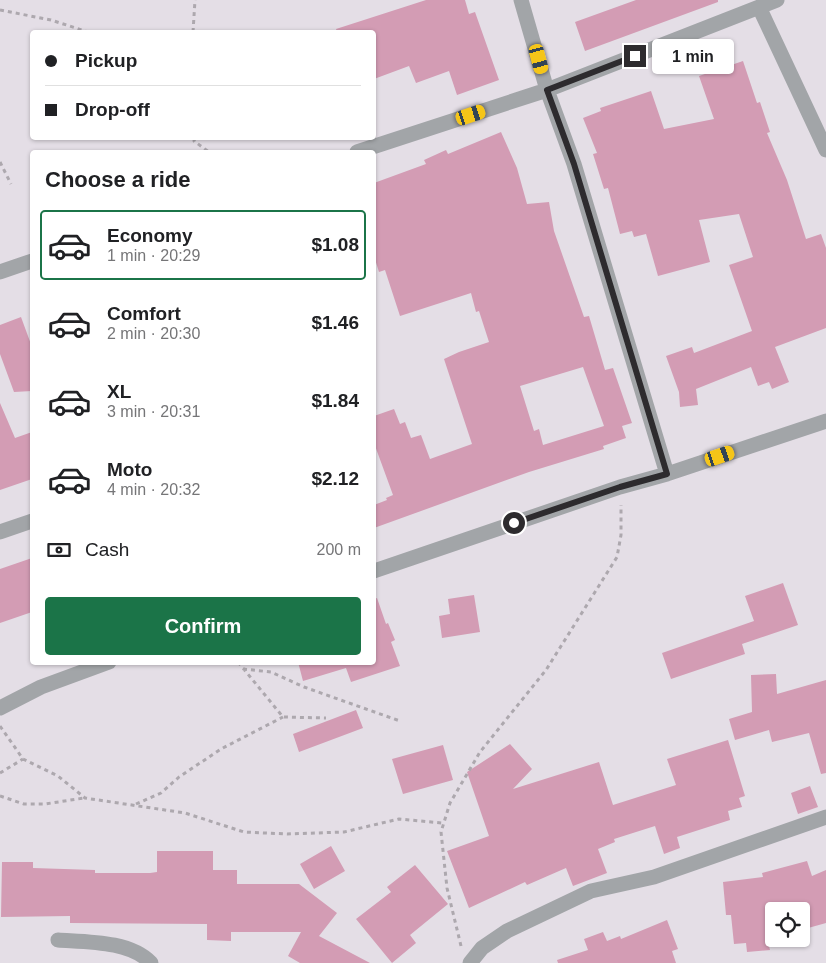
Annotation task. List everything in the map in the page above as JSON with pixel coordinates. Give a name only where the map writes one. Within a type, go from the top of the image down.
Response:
[{"type":"street","points":[[521,0],[547,90],[574,164],[667,474]]},
{"type":"street","points":[[363,150],[547,90],[777,0]]},
{"type":"street","points":[[759,7],[826,150]]},
{"type":"street","points":[[0,272],[30,262]]},
{"type":"street","points":[[376,570],[620,487],[667,474],[826,421]]},
{"type":"street","points":[[0,532],[30,522]]},
{"type":"street","points":[[0,708],[41,687],[100,665]]},
{"type":"street","points":[[467,959],[507,931],[591,891],[654,876],[826,817]]},
{"type":"street","points":[[58,940],[102,944],[142,954],[151,963]]},
{"type":"path","points":[[193,30],[195,0]]},
{"type":"path","points":[[0,10],[51,20],[82,30]]},
{"type":"path","points":[[194,140],[205,150]]},
{"type":"path","points":[[0,162],[12,184]]},
{"type":"path","points":[[467,959],[447,888],[441,832],[442,823],[450,804],[480,752],[546,670],[617,557],[621,535],[620,487]]},
{"type":"path","points":[[240,665],[283,717]]},
{"type":"path","points":[[243,669],[271,672],[400,721]]},
{"type":"path","points":[[135,804],[161,793],[179,777],[221,749],[283,717],[326,718]]},
{"type":"path","points":[[0,726],[24,759],[58,776],[84,798]]},
{"type":"path","points":[[0,774],[24,759]]},
{"type":"path","points":[[0,796],[24,804],[45,804],[84,798],[135,804],[184,813],[244,832],[287,834],[344,832],[399,819],[442,823]]},
{"type":"building","points":[[426,0],[465,0],[469,14],[475,12],[499,80],[457,95],[449,71],[416,83],[409,66],[376,78],[376,30],[336,29]]},
{"type":"building","points":[[636,0],[718,0],[718,2],[585,51],[575,22]]},
{"type":"building","points":[[743,61],[757,103],[760,102],[770,132],[767,133],[787,180],[806,239],[821,234],[826,248],[826,328],[775,347],[789,382],[772,389],[769,382],[758,386],[751,367],[696,389],[698,405],[680,407],[679,392],[666,356],[692,347],[694,353],[752,331],[729,265],[753,257],[739,214],[699,220],[710,262],[658,276],[646,234],[634,237],[632,231],[620,234],[608,188],[604,189],[593,154],[597,153],[583,118],[601,111],[600,108],[651,91],[664,129],[714,119],[699,76]]},
{"type":"building","points":[[501,132],[517,168],[527,204],[549,202],[554,231],[584,317],[589,316],[605,370],[613,368],[632,423],[622,426],[626,438],[603,446],[604,449],[529,472],[376,527],[376,504],[387,500],[386,498],[393,495],[376,448],[376,415],[394,409],[400,424],[405,422],[411,438],[421,435],[430,459],[472,444],[444,359],[489,342],[479,311],[476,312],[471,293],[400,316],[385,270],[379,272],[376,262],[376,182],[426,164],[424,160],[446,150],[448,154]],"holes":[[[583,367],[604,426],[543,445],[539,429],[534,431],[520,386]]]},
{"type":"building","points":[[21,317],[30,342],[30,391],[14,392],[0,354],[0,325]]},
{"type":"building","points":[[0,403],[15,438],[30,433],[30,480],[0,490]]},
{"type":"building","points":[[30,559],[30,613],[0,623],[0,569]]},
{"type":"building","points":[[783,583],[798,625],[742,644],[745,654],[671,679],[662,653],[754,621],[745,596]]},
{"type":"building","points":[[474,595],[480,632],[442,638],[439,616],[450,614],[448,599]]},
{"type":"building","points":[[376,598],[386,624],[388,623],[395,640],[391,642],[400,666],[351,682],[346,668],[303,681],[299,665],[376,665]]},
{"type":"building","points":[[776,674],[777,694],[826,680],[826,773],[821,774],[809,733],[772,742],[769,730],[735,740],[729,719],[752,712],[751,675]]},
{"type":"building","points":[[356,710],[363,728],[299,752],[293,734]]},
{"type":"building","points":[[728,740],[745,796],[739,798],[742,807],[728,811],[730,820],[677,837],[680,848],[664,854],[655,826],[614,839],[615,842],[598,849],[607,873],[573,886],[566,868],[527,885],[525,882],[469,908],[447,851],[489,836],[467,772],[510,744],[532,769],[513,789],[599,762],[613,805],[676,785],[667,759]]},
{"type":"building","points":[[443,745],[453,780],[403,794],[392,759]]},
{"type":"building","points":[[810,786],[818,807],[798,814],[791,793]]},
{"type":"building","points":[[331,846],[345,871],[314,889],[300,864]]},
{"type":"building","points":[[157,851],[213,851],[213,870],[237,870],[237,884],[299,884],[337,913],[319,936],[370,963],[300,963],[288,956],[301,932],[231,932],[231,941],[207,940],[207,924],[70,923],[70,916],[1,917],[2,862],[33,862],[33,868],[95,870],[95,873],[150,873],[157,872]]},
{"type":"building","points":[[807,861],[812,876],[826,870],[826,923],[810,927],[810,902],[765,902],[765,947],[769,947],[770,950],[747,952],[746,943],[734,944],[731,915],[726,915],[723,882],[763,877],[762,873]]},
{"type":"building","points":[[415,865],[448,904],[410,935],[416,943],[392,963],[356,919],[391,892],[387,887]]},
{"type":"building","points":[[667,920],[678,949],[672,951],[676,963],[558,963],[557,960],[588,950],[584,939],[603,932],[607,941],[620,936],[621,939]]},
{"type":"route","points":[[514,523],[620,487],[667,474],[574,164],[547,90],[635,56]]}]
